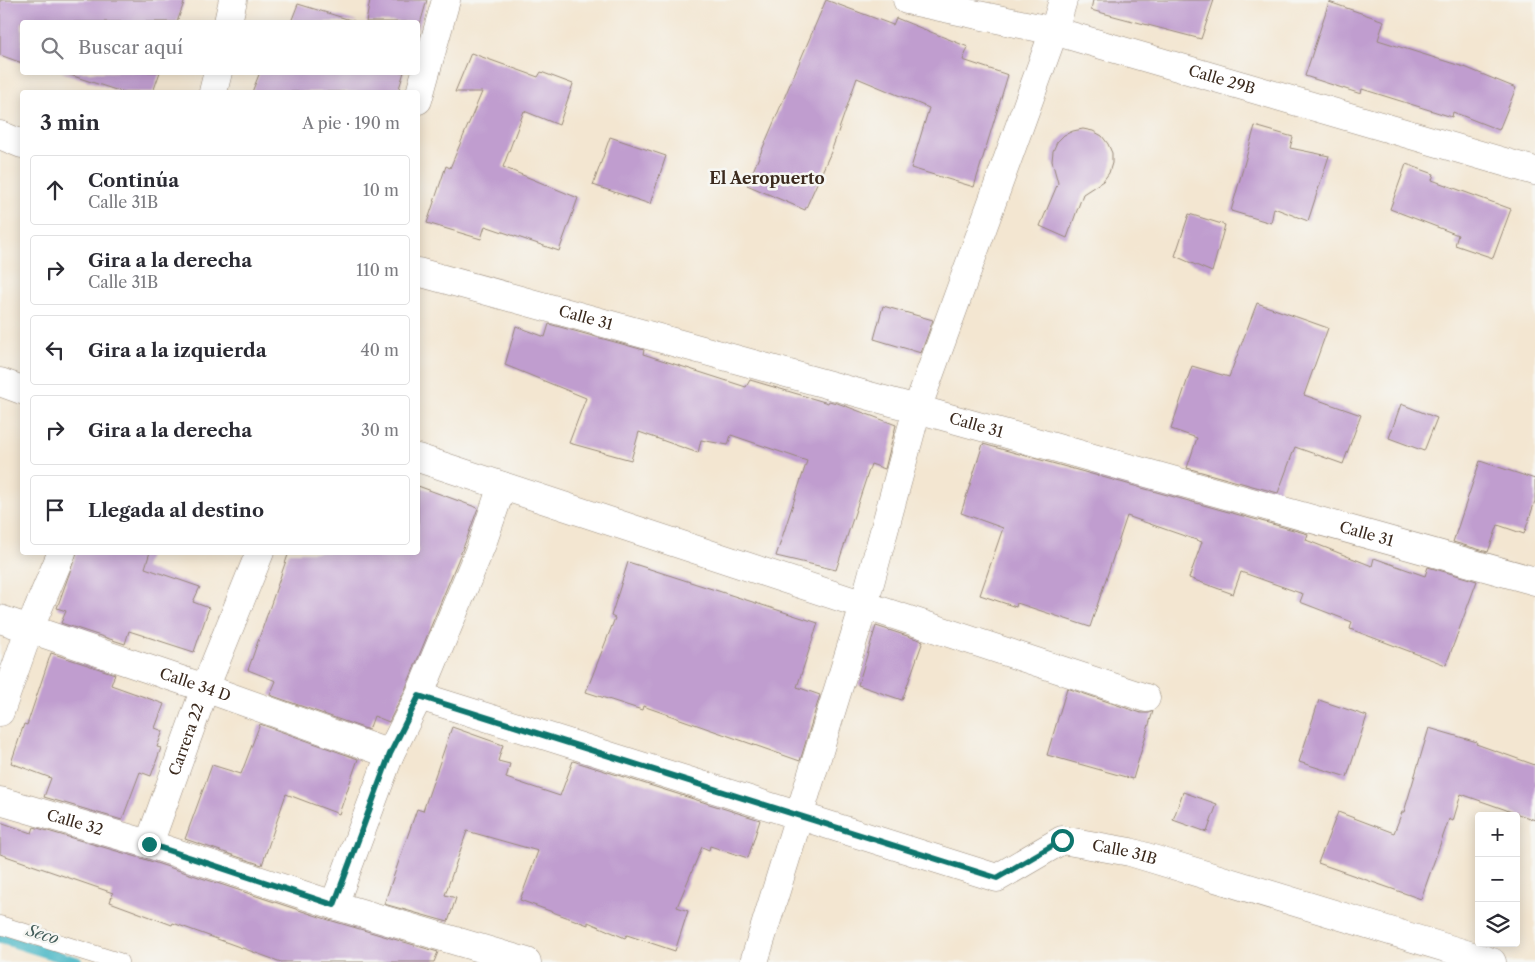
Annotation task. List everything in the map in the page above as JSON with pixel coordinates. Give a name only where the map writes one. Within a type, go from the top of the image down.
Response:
[{"type":"street","points":[[228,20],[233,0]]},
{"type":"street","points":[[420,93],[446,0]]},
{"type":"street","name":"Calle 29B","points":[[907,0],[1054,30],[1535,171]]},
{"type":"street","points":[[754,962],[864,605],[917,409],[1054,30],[1063,0]]},
{"type":"street","points":[[214,90],[217,75]]},
{"type":"street","points":[[0,135],[20,143]]},
{"type":"street","name":"Calle 31","points":[[420,273],[1535,582]]},
{"type":"street","points":[[0,382],[20,389]]},
{"type":"street","points":[[420,459],[1146,698]]},
{"type":"street","points":[[334,905],[390,754],[419,696],[482,544],[502,486]]},
{"type":"street","points":[[0,712],[29,630],[61,555]]},
{"type":"street","name":"Carrera 22","points":[[149,844],[205,688],[259,555]]},
{"type":"street","name":"Calle 34 D","points":[[0,619],[205,688],[390,754]]},
{"type":"street","name":"Calle 31B","points":[[419,696],[997,878],[1062,840],[1130,852],[1492,962]]},
{"type":"street","name":"Calle 32","points":[[0,801],[149,844],[334,905],[528,962]]},
{"type":"lane","points":[[0,925],[119,962]]},
{"type":"building","points":[[0,0],[185,0],[178,20],[20,20],[20,62],[0,55]]},
{"type":"building","points":[[370,0],[427,0],[420,24],[420,20],[366,20]]},
{"type":"building","points":[[826,0],[893,25],[896,18],[968,47],[963,60],[1008,75],[974,187],[911,168],[929,108],[857,78],[831,152],[805,210],[747,185]]},
{"type":"building","points":[[1093,0],[1214,0],[1201,39],[1091,10]]},
{"type":"building","points":[[1329,2],[1384,21],[1378,40],[1467,68],[1516,88],[1499,130],[1453,112],[1452,117],[1362,89],[1361,94],[1305,76]]},
{"type":"building","points":[[298,4],[350,20],[292,20]]},
{"type":"building","points":[[471,53],[538,77],[541,72],[573,84],[559,125],[524,111],[503,167],[578,198],[559,251],[485,226],[481,239],[427,223],[446,166],[450,168],[482,92],[455,92]]},
{"type":"building","points":[[70,75],[159,75],[154,90],[116,90]]},
{"type":"building","points":[[259,75],[403,75],[399,90],[253,90]]},
{"type":"building","points":[[1255,126],[1293,137],[1290,148],[1329,156],[1308,221],[1274,208],[1271,223],[1231,211]]},
{"type":"building","points":[[1083,129],[1093,131],[1102,136],[1112,153],[1112,163],[1109,173],[1103,181],[1083,194],[1067,238],[1040,226],[1058,183],[1052,161],[1053,151],[1057,142],[1064,135]]},
{"type":"building","points":[[610,137],[666,156],[650,204],[593,185]]},
{"type":"building","points":[[1406,164],[1434,174],[1432,180],[1511,209],[1493,258],[1455,245],[1458,235],[1390,209]]},
{"type":"building","points":[[1189,214],[1225,225],[1212,272],[1175,256]]},
{"type":"building","points":[[1257,303],[1328,328],[1304,395],[1361,415],[1343,464],[1295,447],[1278,493],[1187,468],[1197,438],[1171,429],[1192,366],[1229,377]]},
{"type":"building","points":[[883,306],[933,320],[921,353],[874,339]]},
{"type":"building","points":[[549,324],[644,350],[643,354],[746,387],[750,380],[828,403],[829,401],[840,404],[896,425],[885,469],[871,464],[836,570],[776,556],[807,461],[731,435],[728,445],[701,440],[698,453],[639,432],[631,460],[569,443],[586,398],[505,365],[516,326],[545,337]]},
{"type":"building","points":[[1401,404],[1437,418],[1424,451],[1389,438]]},
{"type":"building","points":[[983,444],[1308,534],[1306,540],[1372,566],[1374,558],[1425,576],[1428,567],[1477,581],[1446,665],[1350,629],[1352,622],[1300,602],[1303,594],[1241,572],[1233,594],[1189,578],[1202,542],[1127,516],[1090,627],[1017,603],[1016,607],[980,595],[1003,528],[961,513]]},
{"type":"building","points":[[1480,461],[1535,479],[1535,501],[1524,534],[1498,525],[1488,552],[1453,542]]},
{"type":"building","points":[[420,487],[478,508],[405,690],[389,722],[374,716],[369,730],[270,695],[276,681],[248,670],[288,555],[420,555]]},
{"type":"building","points":[[76,555],[149,555],[145,568],[200,587],[193,602],[209,608],[194,652],[129,631],[125,644],[61,623],[66,611],[57,608]]},
{"type":"building","points":[[628,562],[818,623],[797,687],[820,695],[800,761],[643,706],[642,710],[586,692],[615,618],[611,616]]},
{"type":"building","points":[[876,626],[923,641],[902,700],[858,685]]},
{"type":"building","points":[[51,653],[115,674],[111,685],[164,704],[155,728],[163,731],[157,747],[161,748],[151,776],[140,772],[122,820],[44,797],[51,778],[11,763],[24,724],[27,725]]},
{"type":"building","points":[[1067,688],[1141,713],[1153,711],[1133,779],[1047,755]]},
{"type":"building","points":[[1319,700],[1367,716],[1347,777],[1299,762]]},
{"type":"building","points":[[260,724],[358,759],[339,814],[286,794],[262,865],[185,839],[212,765],[241,774]]},
{"type":"building","points":[[452,727],[503,745],[498,761],[510,764],[506,778],[560,796],[573,761],[760,820],[748,858],[710,846],[709,850],[702,847],[677,907],[688,911],[675,951],[627,935],[625,938],[588,922],[588,925],[520,900],[538,851],[467,831],[445,895],[456,898],[448,922],[384,904],[417,809],[423,811]]},
{"type":"building","points":[[1429,728],[1477,742],[1476,744],[1535,765],[1535,820],[1520,815],[1520,812],[1512,812],[1461,794],[1453,821],[1449,819],[1421,899],[1318,863],[1338,812],[1394,833],[1402,812],[1404,812]]},
{"type":"building","points":[[1183,792],[1217,804],[1207,832],[1173,820]]},
{"type":"building","points":[[0,822],[32,833],[34,827],[144,859],[329,920],[438,952],[434,962],[281,962],[110,902],[113,893],[0,854]]},
{"type":"waterway","name":"Seco","points":[[0,938],[77,962]]},
{"type":"district","name":"El Aeropuerto","points":[[767,178]]},
{"type":"route","points":[[149,844],[334,905],[390,754],[419,696],[997,878],[1062,840]]}]
